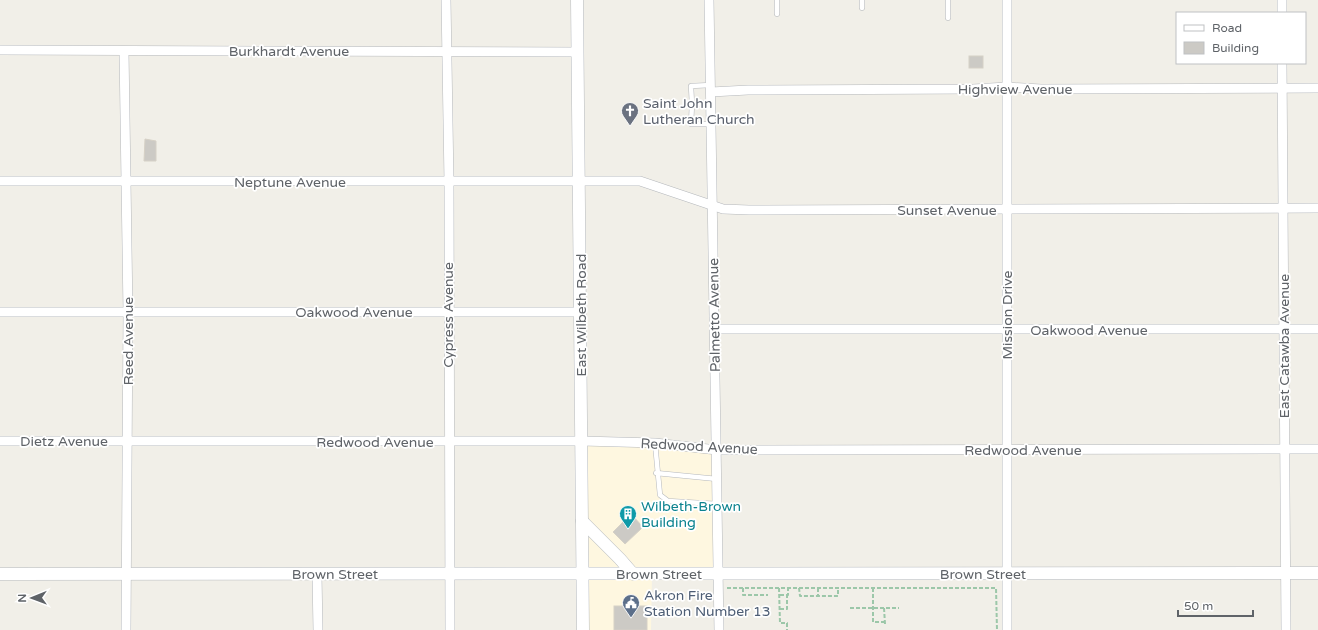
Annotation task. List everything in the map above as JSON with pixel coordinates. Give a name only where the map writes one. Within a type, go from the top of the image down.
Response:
[{"type":"main road","name":"East Wilbeth Road","points":[[577,0],[580,182],[583,630]]},
{"type":"main road","points":[[582,521],[633,574]]},
{"type":"main road","name":"Brown Street","points":[[0,574],[317,575],[1318,573]]},
{"type":"street","name":"Cypress Avenue","points":[[446,0],[449,182],[448,312],[450,630]]},
{"type":"street","name":"Palmetto Avenue","points":[[710,0],[715,329],[714,410],[717,450],[719,630]]},
{"type":"street","name":"Mission Drive","points":[[1007,0],[1007,630]]},
{"type":"street","points":[[1282,0],[1282,12]]},
{"type":"street","name":"Burkhardt Avenue","points":[[0,50],[446,53],[578,52]]},
{"type":"street","name":"Reed Avenue","points":[[124,51],[128,312],[126,630]]},
{"type":"street","name":"East Catawba Avenue","points":[[1282,64],[1286,630]]},
{"type":"street","name":"Highview Avenue","points":[[711,88],[748,90],[973,89],[1007,87],[1041,89],[1318,88]]},
{"type":"street","name":"Neptune Avenue","points":[[0,181],[580,182]]},
{"type":"street","name":"Sunset Avenue","points":[[580,182],[640,181],[723,209],[749,210],[1318,208]]},
{"type":"street","name":"Oakwood Avenue","points":[[0,312],[581,312]]},
{"type":"street","name":"Oakwood Avenue","points":[[715,329],[1318,329]]},
{"type":"street","name":"Redwood Avenue","points":[[128,441],[582,441],[655,443],[717,450],[1318,449]]},
{"type":"street","name":"Dietz Avenue","points":[[0,442],[128,441]]},
{"type":"street","points":[[317,575],[318,630]]},
{"type":"lane","points":[[777,0],[777,14]]},
{"type":"lane","points":[[862,0],[862,8]]},
{"type":"lane","points":[[948,0],[948,18]]},
{"type":"lane","points":[[711,88],[691,86],[691,124],[711,124]]},
{"type":"lane","points":[[692,104],[711,103]]},
{"type":"lane","points":[[655,443],[656,473],[660,495],[668,501],[718,504]]},
{"type":"lane","points":[[656,473],[717,479]]},
{"type":"path","points":[[727,595],[727,588],[996,588],[997,630]]},
{"type":"path","points":[[743,588],[743,595],[768,595]]},
{"type":"path","points":[[779,588],[780,623],[787,623],[787,630]]},
{"type":"path","points":[[780,609],[787,609],[788,588]]},
{"type":"path","points":[[799,588],[800,596],[838,596],[838,588]]},
{"type":"path","points":[[818,588],[818,596]]},
{"type":"path","points":[[873,588],[873,622],[885,623],[884,608]]},
{"type":"path","points":[[779,595],[787,595]]},
{"type":"path","points":[[850,608],[899,608]]},
{"type":"shaded area","points":[[582,441],[717,450],[719,574],[652,574],[651,630],[583,630]]},
{"type":"building","points":[[969,56],[983,56],[983,68],[969,68]]},
{"type":"building","points":[[145,139],[156,141],[156,161],[144,161]]},
{"type":"building","name":"Wilbeth-Brown Building","points":[[631,514],[643,527],[625,544],[613,532]]},
{"type":"building","name":"Akron Fire Station Number 13","points":[[614,606],[647,606],[647,630],[614,630]]},
{"type":"place","name":"Saint John Lutheran Church","points":[[630,126]]},
{"type":"place","name":"Wilbeth-Brown Building","points":[[628,529]]},
{"type":"place","name":"Akron Fire Station Number 13","points":[[631,618]]}]
